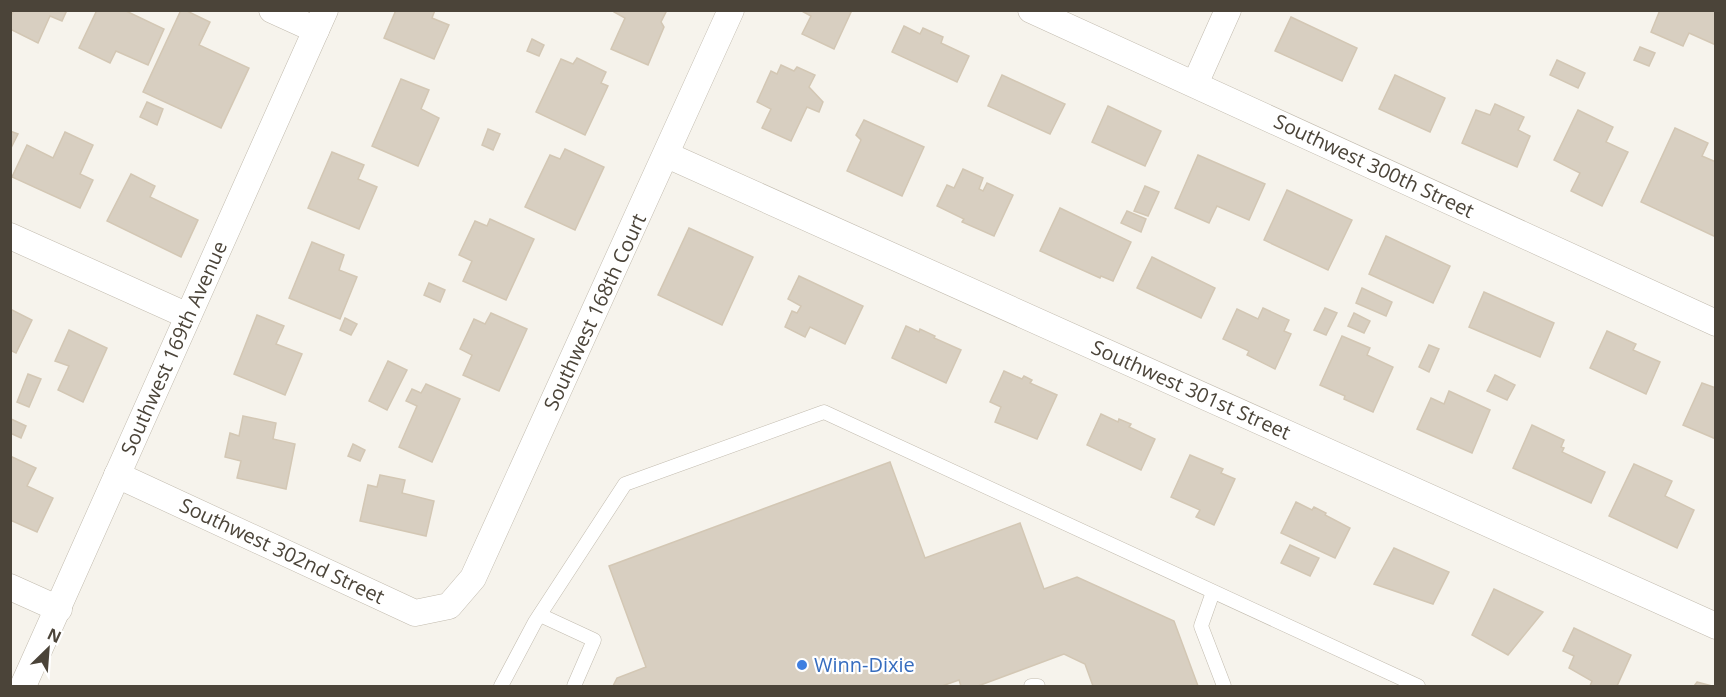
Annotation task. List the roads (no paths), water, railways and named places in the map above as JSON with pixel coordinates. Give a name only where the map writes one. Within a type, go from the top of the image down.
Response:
[{"type":"street","points":[[272,10],[321,20]]},
{"type":"street","name":"Southwest 168th Court","points":[[449,606],[473,578],[731,10]]},
{"type":"street","name":"Southwest 300th Street","points":[[1031,10],[1716,323]]},
{"type":"street","points":[[1196,84],[1228,10]]},
{"type":"street","name":"Southwest 169th Avenue","points":[[23,687],[321,20]]},
{"type":"street","name":"Southwest 301st Street","points":[[667,155],[1716,626]]},
{"type":"street","points":[[10,236],[188,316]]},
{"type":"street","name":"Southwest 302nd Street","points":[[117,475],[415,613],[449,606]]},
{"type":"street","points":[[10,587],[59,609]]},
{"type":"lane","points":[[501,687],[540,615],[625,484],[824,412],[1418,687]]},
{"type":"lane","points":[[1213,592],[1201,626],[1224,687]]},
{"type":"lane","points":[[540,615],[594,640],[573,687]]},
{"type":"lane","points":[[1031,687],[1038,687]]},
{"type":"place","name":"Winn-Dixie","points":[[802,665]]}]
